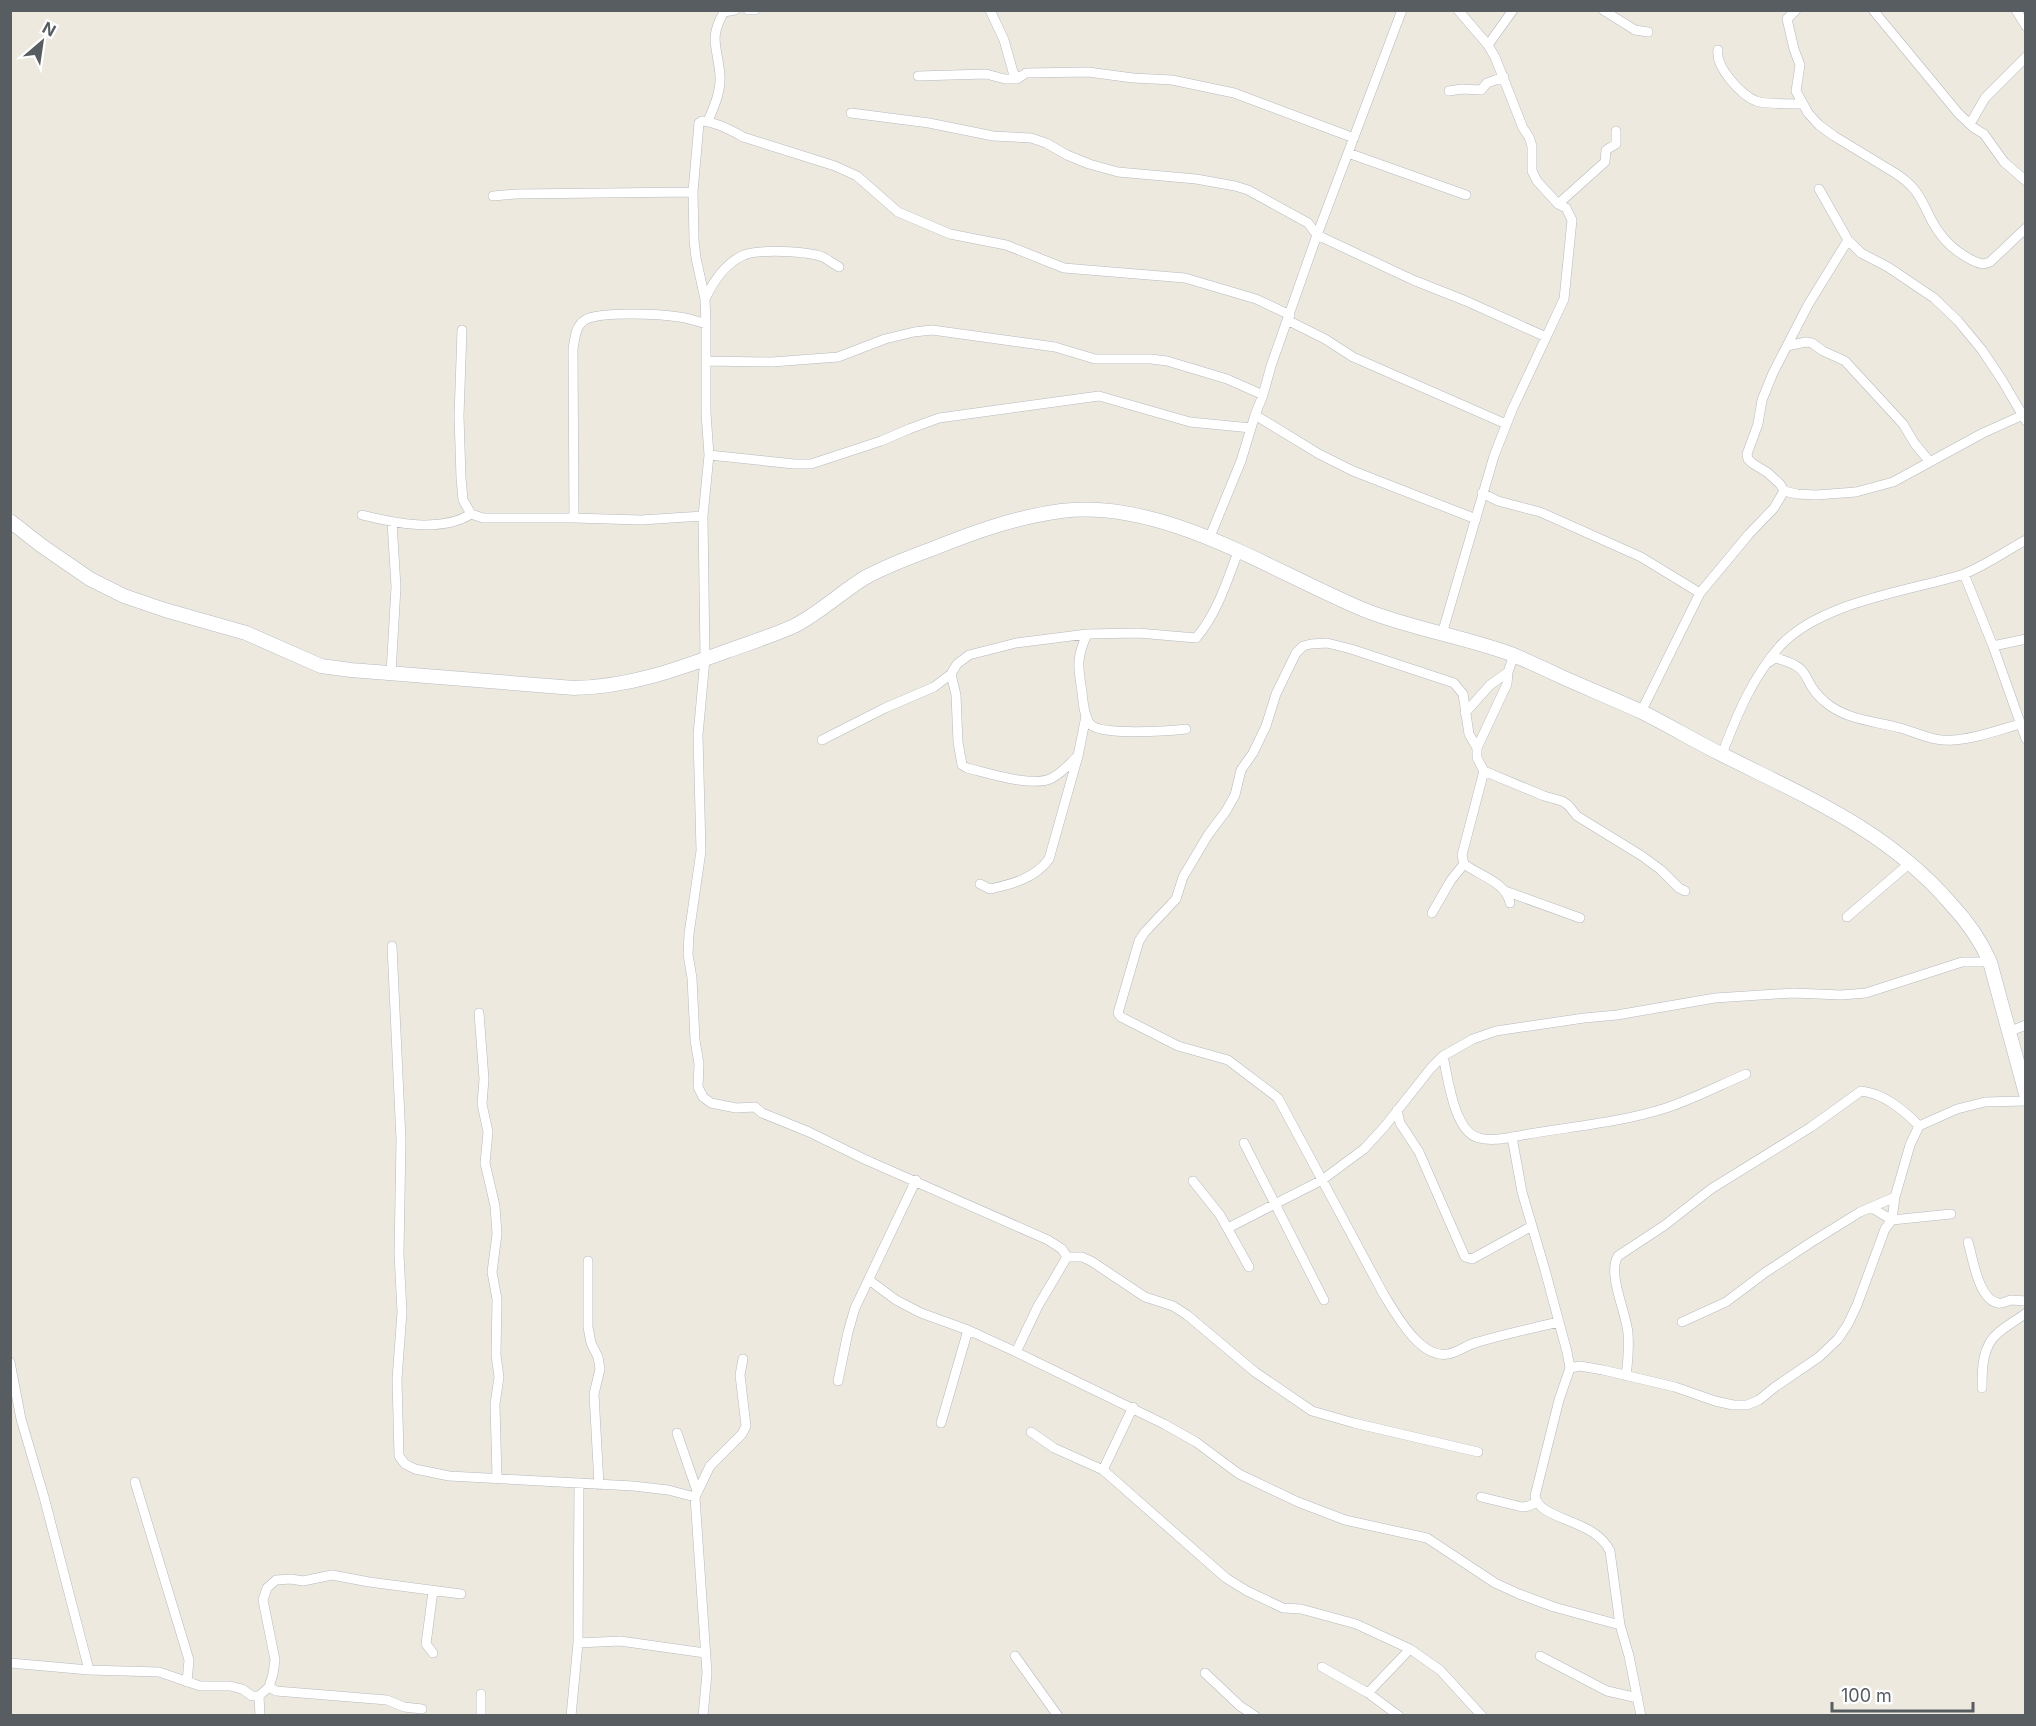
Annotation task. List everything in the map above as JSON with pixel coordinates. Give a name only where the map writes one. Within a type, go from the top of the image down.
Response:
[{"type":"street","points":[[708,121],[718,95],[720,77],[714,31],[724,12],[735,10]]},
{"type":"street","points":[[748,10],[755,10]]},
{"type":"street","points":[[990,10],[1004,40],[1017,79]]},
{"type":"street","points":[[1209,539],[1241,461],[1271,366],[1317,235],[1384,52],[1402,10]]},
{"type":"street","points":[[1442,634],[1482,493],[1506,424],[1564,299],[1572,220],[1566,208],[1558,204],[1537,181],[1532,171],[1532,146],[1496,57],[1458,10]]},
{"type":"street","points":[[1488,45],[1513,10]]},
{"type":"street","points":[[1603,10],[1635,30],[1648,32]]},
{"type":"street","points":[[1796,10],[1787,19],[1800,65],[1796,91],[1819,125],[1895,172],[1914,189],[1942,236],[1963,255],[1979,264],[1986,264],[2025,228]]},
{"type":"street","points":[[1873,10],[1970,124],[1984,134],[2004,162],[2025,181]]},
{"type":"street","points":[[2016,10],[2025,26]]},
{"type":"street","points":[[1718,50],[1717,56],[1724,72],[1737,87],[1756,102],[1803,104]]},
{"type":"street","points":[[1970,124],[1985,98],[2025,57]]},
{"type":"street","points":[[918,76],[986,74],[1005,79],[1017,79],[1026,73],[1088,72],[1172,80],[1234,93],[1354,138]]},
{"type":"street","points":[[1449,91],[1481,90],[1487,84],[1504,77]]},
{"type":"street","points":[[851,113],[929,123],[993,136],[1031,138],[1089,164],[1118,172],[1196,179],[1248,190],[1308,223],[1317,235],[1413,280],[1546,337]]},
{"type":"street","points":[[1066,1257],[1062,1249],[1048,1240],[762,1113],[755,1107],[736,1108],[711,1102],[703,1097],[698,1087],[699,1064],[688,954],[701,851],[698,735],[705,659],[704,516],[709,455],[706,413],[705,299],[696,258],[693,192],[697,129],[702,121],[708,121],[743,136],[835,166],[857,176],[898,212],[950,234],[1006,245],[1064,268],[1185,278],[1256,299],[1353,357],[1506,424]]},
{"type":"street","points":[[1558,204],[1605,162],[1606,150],[1616,144],[1616,131]]},
{"type":"street","points":[[1348,153],[1466,195]]},
{"type":"street","points":[[1819,189],[1848,240],[1861,253],[1888,267],[1934,298],[1958,321],[1989,360],[2024,418],[1983,433],[1893,482],[1856,492],[1797,494],[1784,491],[1768,473],[1752,464],[1747,454],[1758,424],[1762,400],[1773,373],[1808,305],[1848,240]]},
{"type":"street","points":[[493,196],[693,192]]},
{"type":"street","points":[[705,299],[714,280],[729,265],[744,255],[764,251],[785,252],[822,257],[839,267]]},
{"type":"street","points":[[574,518],[573,350],[579,325],[586,319],[599,315],[638,314],[679,317],[706,324]]},
{"type":"street","points":[[462,330],[459,416],[461,478],[463,500],[471,514],[483,518],[641,520],[704,516]]},
{"type":"street","points":[[707,361],[772,363],[838,357],[885,339],[932,330],[1055,348],[1095,359],[1167,361],[1227,379],[1263,396]]},
{"type":"street","points":[[1787,346],[1812,343],[1845,361],[1903,424],[1915,444],[1930,462]]},
{"type":"street","points":[[709,455],[812,464],[881,441],[939,418],[1099,396],[1190,422],[1251,428]]},
{"type":"street","points":[[1255,415],[1318,454],[1353,471],[1476,519]]},
{"type":"street","points":[[1641,712],[1700,593],[1774,508],[1784,491]]},
{"type":"street","points":[[1482,493],[1497,501],[1540,512],[1641,557],[1700,593]]},
{"type":"street","points":[[10,521],[90,579],[124,596],[246,633],[321,666],[574,688],[599,688],[667,673],[794,626],[869,576],[909,557],[984,528],[1025,517],[1066,510],[1138,515],[1157,520],[1209,539],[1366,610],[1411,626],[1475,642],[1514,655],[1641,712],[1791,787],[1857,823],[1911,862],[1971,927],[1984,947],[2025,1094]]},
{"type":"street","points":[[362,515],[405,525],[458,520],[471,514]]},
{"type":"street","points":[[392,522],[396,587],[392,673]]},
{"type":"street","points":[[1722,754],[1753,683],[1782,645],[1802,628],[1832,612],[1903,589],[1964,574],[2025,540]]},
{"type":"street","points":[[822,740],[885,708],[934,687],[951,674],[957,664],[969,655],[1016,643],[1087,634],[1138,633],[1196,638],[1204,629],[1222,595],[1238,552]]},
{"type":"street","points":[[1964,574],[1993,646],[2025,739]]},
{"type":"street","points":[[1087,634],[1078,657],[1078,667],[1086,716],[1091,725],[1100,729],[1160,732],[1186,729]]},
{"type":"street","points":[[1993,646],[2025,639]]},
{"type":"street","points":[[1510,903],[1508,894],[1495,882],[1464,864],[1462,855],[1484,771],[1478,758],[1477,748],[1468,734],[1463,694],[1454,683],[1447,680],[1327,643],[1303,646],[1296,652],[1276,694],[1266,726],[1241,770],[1235,795],[1183,877],[1176,899],[1139,941],[1118,1013],[1121,1017],[1178,1046],[1228,1060],[1278,1098],[1360,1252],[1403,1326],[1430,1350],[1449,1354],[1484,1340],[1559,1322]]},
{"type":"street","points":[[1477,748],[1507,684],[1508,672],[1514,655]]},
{"type":"street","points":[[1765,665],[1775,658],[1798,665],[1805,672],[1815,693],[1838,712],[1937,740],[1953,741],[2020,724]]},
{"type":"street","points":[[1465,714],[1490,685],[1508,672]]},
{"type":"street","points":[[951,674],[957,706],[959,751],[962,765],[967,768],[1033,781],[1045,781],[1054,777],[1078,756]]},
{"type":"street","points":[[980,884],[990,889],[1023,879],[1043,867],[1049,859],[1078,756],[1086,716]]},
{"type":"street","points":[[1484,771],[1562,801],[1577,816],[1642,856],[1685,891]]},
{"type":"street","points":[[1847,917],[1911,862]]},
{"type":"street","points":[[1432,913],[1464,864]]},
{"type":"street","points":[[1503,890],[1580,918]]},
{"type":"street","points":[[392,946],[401,1140],[399,1254],[402,1312],[397,1378],[399,1456],[405,1464],[415,1469],[449,1476],[579,1483],[696,1494]]},
{"type":"street","points":[[1228,1228],[1322,1180],[1370,1143],[1431,1068],[1443,1056],[1473,1039],[1496,1031],[1584,1018],[1617,1016],[1715,998],[1793,993],[1841,995],[1866,993],[1962,962],[1990,962]]},
{"type":"street","points":[[479,1013],[484,1080],[482,1104],[488,1132],[484,1163],[495,1206],[497,1234],[492,1272],[497,1299],[496,1355],[499,1377],[495,1404],[497,1478]]},
{"type":"street","points":[[2008,1032],[2025,1025]]},
{"type":"street","points":[[1443,1056],[1463,1127],[1468,1133],[1478,1138],[1496,1140],[1592,1124],[1666,1108],[1746,1074]]},
{"type":"street","points":[[1626,1376],[1628,1331],[1614,1277],[1614,1264],[1618,1256],[1665,1225],[1726,1179],[1862,1091],[1870,1092],[1893,1105],[1910,1116],[1919,1126]]},
{"type":"street","points":[[1569,1368],[1580,1366],[1675,1387],[1724,1403],[1747,1405],[1759,1400],[1819,1357],[1838,1339],[1848,1324],[1885,1229],[1892,1220],[1910,1145],[1919,1126],[1957,1109],[1985,1102],[2025,1101]]},
{"type":"street","points":[[1397,1110],[1400,1123],[1419,1152],[1465,1257],[1472,1259],[1532,1226]]},
{"type":"street","points":[[1512,1137],[1522,1192],[1568,1352],[1569,1368],[1558,1400],[1535,1496],[1536,1502],[1541,1508],[1584,1526],[1605,1541],[1610,1551],[1620,1625],[1641,1716]]},
{"type":"street","points":[[1244,1143],[1324,1300]]},
{"type":"street","points":[[838,1381],[855,1308],[916,1180]]},
{"type":"street","points":[[1193,1181],[1228,1228],[1249,1267]]},
{"type":"street","points":[[1682,1322],[1726,1302],[1766,1272],[1860,1212],[1896,1197]]},
{"type":"street","points":[[1872,1208],[1892,1220],[1951,1214]]},
{"type":"street","points":[[1968,1242],[1982,1290],[1988,1298],[2002,1304],[2013,1300],[2025,1301]]},
{"type":"street","points":[[1016,1352],[1038,1306],[1066,1257]]},
{"type":"street","points":[[1066,1257],[1082,1257],[1091,1261],[1145,1297],[1173,1306],[1238,1356],[1255,1372],[1312,1411],[1354,1424],[1478,1452]]},
{"type":"street","points":[[588,1261],[588,1327],[600,1369],[594,1394],[599,1485]]},
{"type":"street","points":[[869,1280],[896,1300],[921,1313],[968,1329],[1133,1407],[1196,1442],[1239,1474],[1298,1502],[1345,1520],[1427,1538],[1495,1583],[1519,1594],[1554,1607],[1620,1625]]},
{"type":"street","points":[[1982,1388],[1983,1359],[1996,1334],[2025,1313]]},
{"type":"street","points":[[941,1424],[968,1329]]},
{"type":"street","points":[[696,1494],[710,1466],[742,1434],[746,1426],[740,1375],[743,1359]]},
{"type":"street","points":[[10,1362],[21,1419],[44,1497],[89,1670]]},
{"type":"street","points":[[1103,1470],[1133,1407]]},
{"type":"street","points":[[1031,1432],[1054,1448],[1103,1470],[1226,1578],[1283,1608],[1301,1609],[1356,1624],[1410,1649],[1440,1670],[1482,1716]]},
{"type":"street","points":[[677,1433],[696,1494],[706,1672],[703,1716]]},
{"type":"street","points":[[135,1482],[189,1660],[187,1682]]},
{"type":"street","points":[[571,1716],[578,1643],[579,1483]]},
{"type":"street","points":[[1481,1497],[1522,1507],[1536,1502]]},
{"type":"street","points":[[10,1663],[89,1670],[159,1672],[200,1686],[230,1686],[242,1689],[252,1696],[259,1696],[269,1688],[273,1674],[275,1660],[263,1600],[267,1588],[276,1580],[291,1578],[303,1581],[332,1575],[433,1591],[461,1593]]},
{"type":"street","points":[[433,1591],[426,1644],[433,1653]]},
{"type":"street","points":[[578,1643],[620,1641],[705,1653]]},
{"type":"street","points":[[1368,1693],[1410,1649]]},
{"type":"street","points":[[1015,1656],[1058,1716]]},
{"type":"street","points":[[1540,1656],[1606,1691],[1638,1698]]},
{"type":"street","points":[[1322,1667],[1368,1693],[1399,1716]]},
{"type":"street","points":[[1205,1674],[1240,1706],[1255,1716]]},
{"type":"street","points":[[269,1688],[276,1691],[387,1700],[404,1707],[422,1708]]},
{"type":"street","points":[[481,1694],[481,1716]]},
{"type":"street","points":[[259,1696],[260,1716]]}]
